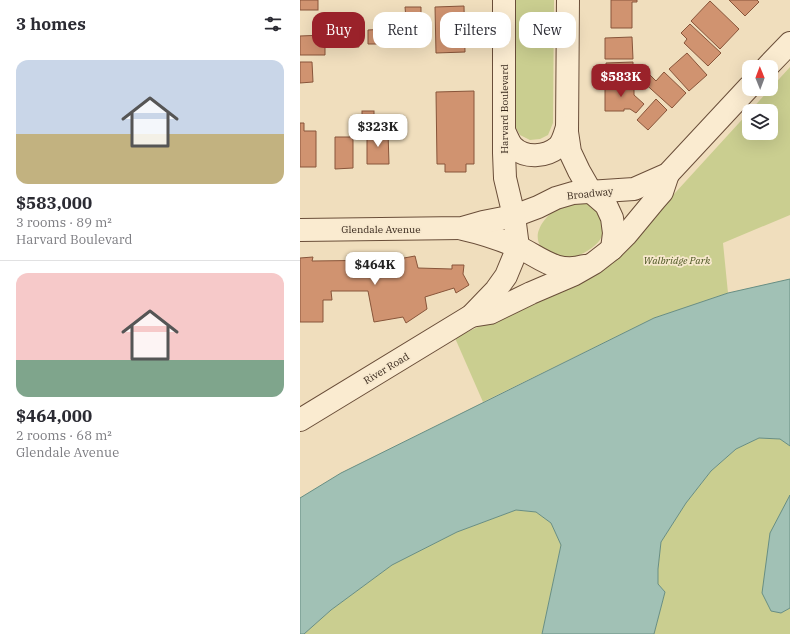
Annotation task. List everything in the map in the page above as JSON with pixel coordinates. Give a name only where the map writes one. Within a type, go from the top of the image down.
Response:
[{"type":"street","name":"Harvard Boulevard","points":[[504,0],[505,178],[514,216]]},
{"type":"street","points":[[568,0],[567,127],[570,152],[591,192],[606,205],[612,218],[614,233],[612,249]]},
{"type":"street","points":[[773,60],[790,42]]},
{"type":"street","name":"Broadway","points":[[612,249],[626,235],[662,192],[668,174],[742,95]]},
{"type":"street","points":[[504,131],[512,146],[522,153],[534,156],[547,153],[560,146],[567,127]]},
{"type":"street","name":"Broadway","points":[[514,216],[556,198],[573,193],[634,188],[668,174]]},
{"type":"street","name":"Glendale Avenue","points":[[300,230],[462,228],[514,216]]},
{"type":"street","name":"River Road","points":[[300,420],[471,316],[496,290],[506,276],[518,247],[514,216]]},
{"type":"street","name":"Glendale Avenue","points":[[462,228],[518,247],[545,263],[560,267],[577,269],[594,263]]},
{"type":"street","name":"River Road","points":[[471,316],[490,313],[573,275],[594,263],[612,249]]},
{"type":"green space","points":[[515,0],[554,0],[554,12],[519,12],[519,48],[554,48],[553,123],[548,135],[540,139],[530,140],[520,135],[514,124]]},
{"type":"green space","name":"Walbridge Park","points":[[790,67],[790,215],[723,243],[728,293],[654,318],[483,402],[455,338],[611,263],[742,120],[742,140],[778,140],[778,104],[756,104],[764,96],[778,96],[778,80]]},
{"type":"green space","points":[[583,201],[595,208],[600,216],[603,231],[598,243],[580,255],[566,259],[559,258],[544,250],[538,241],[538,235],[539,229],[547,217],[552,212],[563,206]]},
{"type":"green space","points":[[759,438],[780,439],[790,446],[790,495],[786,503],[781,613],[790,608],[790,634],[654,634],[665,592],[658,584],[661,542],[686,503],[711,471],[736,449]]},
{"type":"green space","points":[[516,510],[536,512],[551,523],[561,545],[542,634],[304,634],[331,610],[392,565],[457,532]]},
{"type":"shaded area","points":[[790,279],[790,446],[780,439],[759,438],[736,449],[711,471],[686,503],[661,542],[658,584],[665,592],[654,634],[542,634],[561,545],[551,523],[536,512],[516,510],[457,532],[392,565],[331,610],[304,634],[300,634],[300,498],[341,473],[654,318],[728,293]]},
{"type":"shaded area","points":[[790,495],[790,608],[781,613],[771,611],[762,593],[770,533]]},
{"type":"building","points":[[300,0],[318,0],[318,10],[300,10]]},
{"type":"building","points":[[611,0],[637,0],[637,2],[632,2],[632,28],[611,28]]},
{"type":"building","points":[[729,0],[757,0],[759,2],[745,16]]},
{"type":"building","points":[[710,1],[739,29],[720,49],[691,21]]},
{"type":"building","points":[[464,6],[464,12],[440,12],[440,48],[465,48],[465,52],[436,53],[435,7]]},
{"type":"building","points":[[405,7],[421,7],[421,12],[405,12]]},
{"type":"building","points":[[690,24],[721,53],[708,66],[684,43],[687,39],[681,33]]},
{"type":"building","points":[[368,30],[373,30],[373,44],[368,44]]},
{"type":"building","points":[[300,36],[312,36],[312,48],[325,48],[325,55],[300,55]]},
{"type":"building","points":[[632,37],[633,59],[605,59],[605,38]]},
{"type":"building","points":[[687,53],[707,75],[689,91],[669,69]]},
{"type":"building","points":[[300,62],[312,62],[313,82],[300,83]]},
{"type":"building","points":[[633,62],[633,79],[606,80],[606,63]]},
{"type":"building","points":[[664,72],[686,93],[672,108],[641,80],[648,73],[656,81]]},
{"type":"building","points":[[605,83],[634,83],[634,95],[644,104],[636,113],[630,109],[624,109],[624,111],[605,111]]},
{"type":"building","points":[[474,91],[474,164],[466,164],[466,172],[445,172],[445,164],[437,164],[436,92]]},
{"type":"building","points":[[656,99],[667,110],[648,130],[637,120]]},
{"type":"building","points":[[362,111],[374,111],[374,120],[362,120]]},
{"type":"building","points":[[300,123],[304,123],[304,131],[316,131],[316,167],[300,167]]},
{"type":"building","points":[[367,132],[388,132],[389,164],[367,164]]},
{"type":"building","points":[[335,137],[353,137],[353,168],[335,169]]},
{"type":"building","points":[[415,256],[418,268],[452,269],[452,265],[464,265],[463,274],[469,285],[456,293],[454,288],[425,297],[427,309],[406,323],[403,317],[374,322],[368,291],[331,291],[332,300],[323,300],[323,322],[300,322],[300,258],[313,257],[312,261],[393,260]]}]
